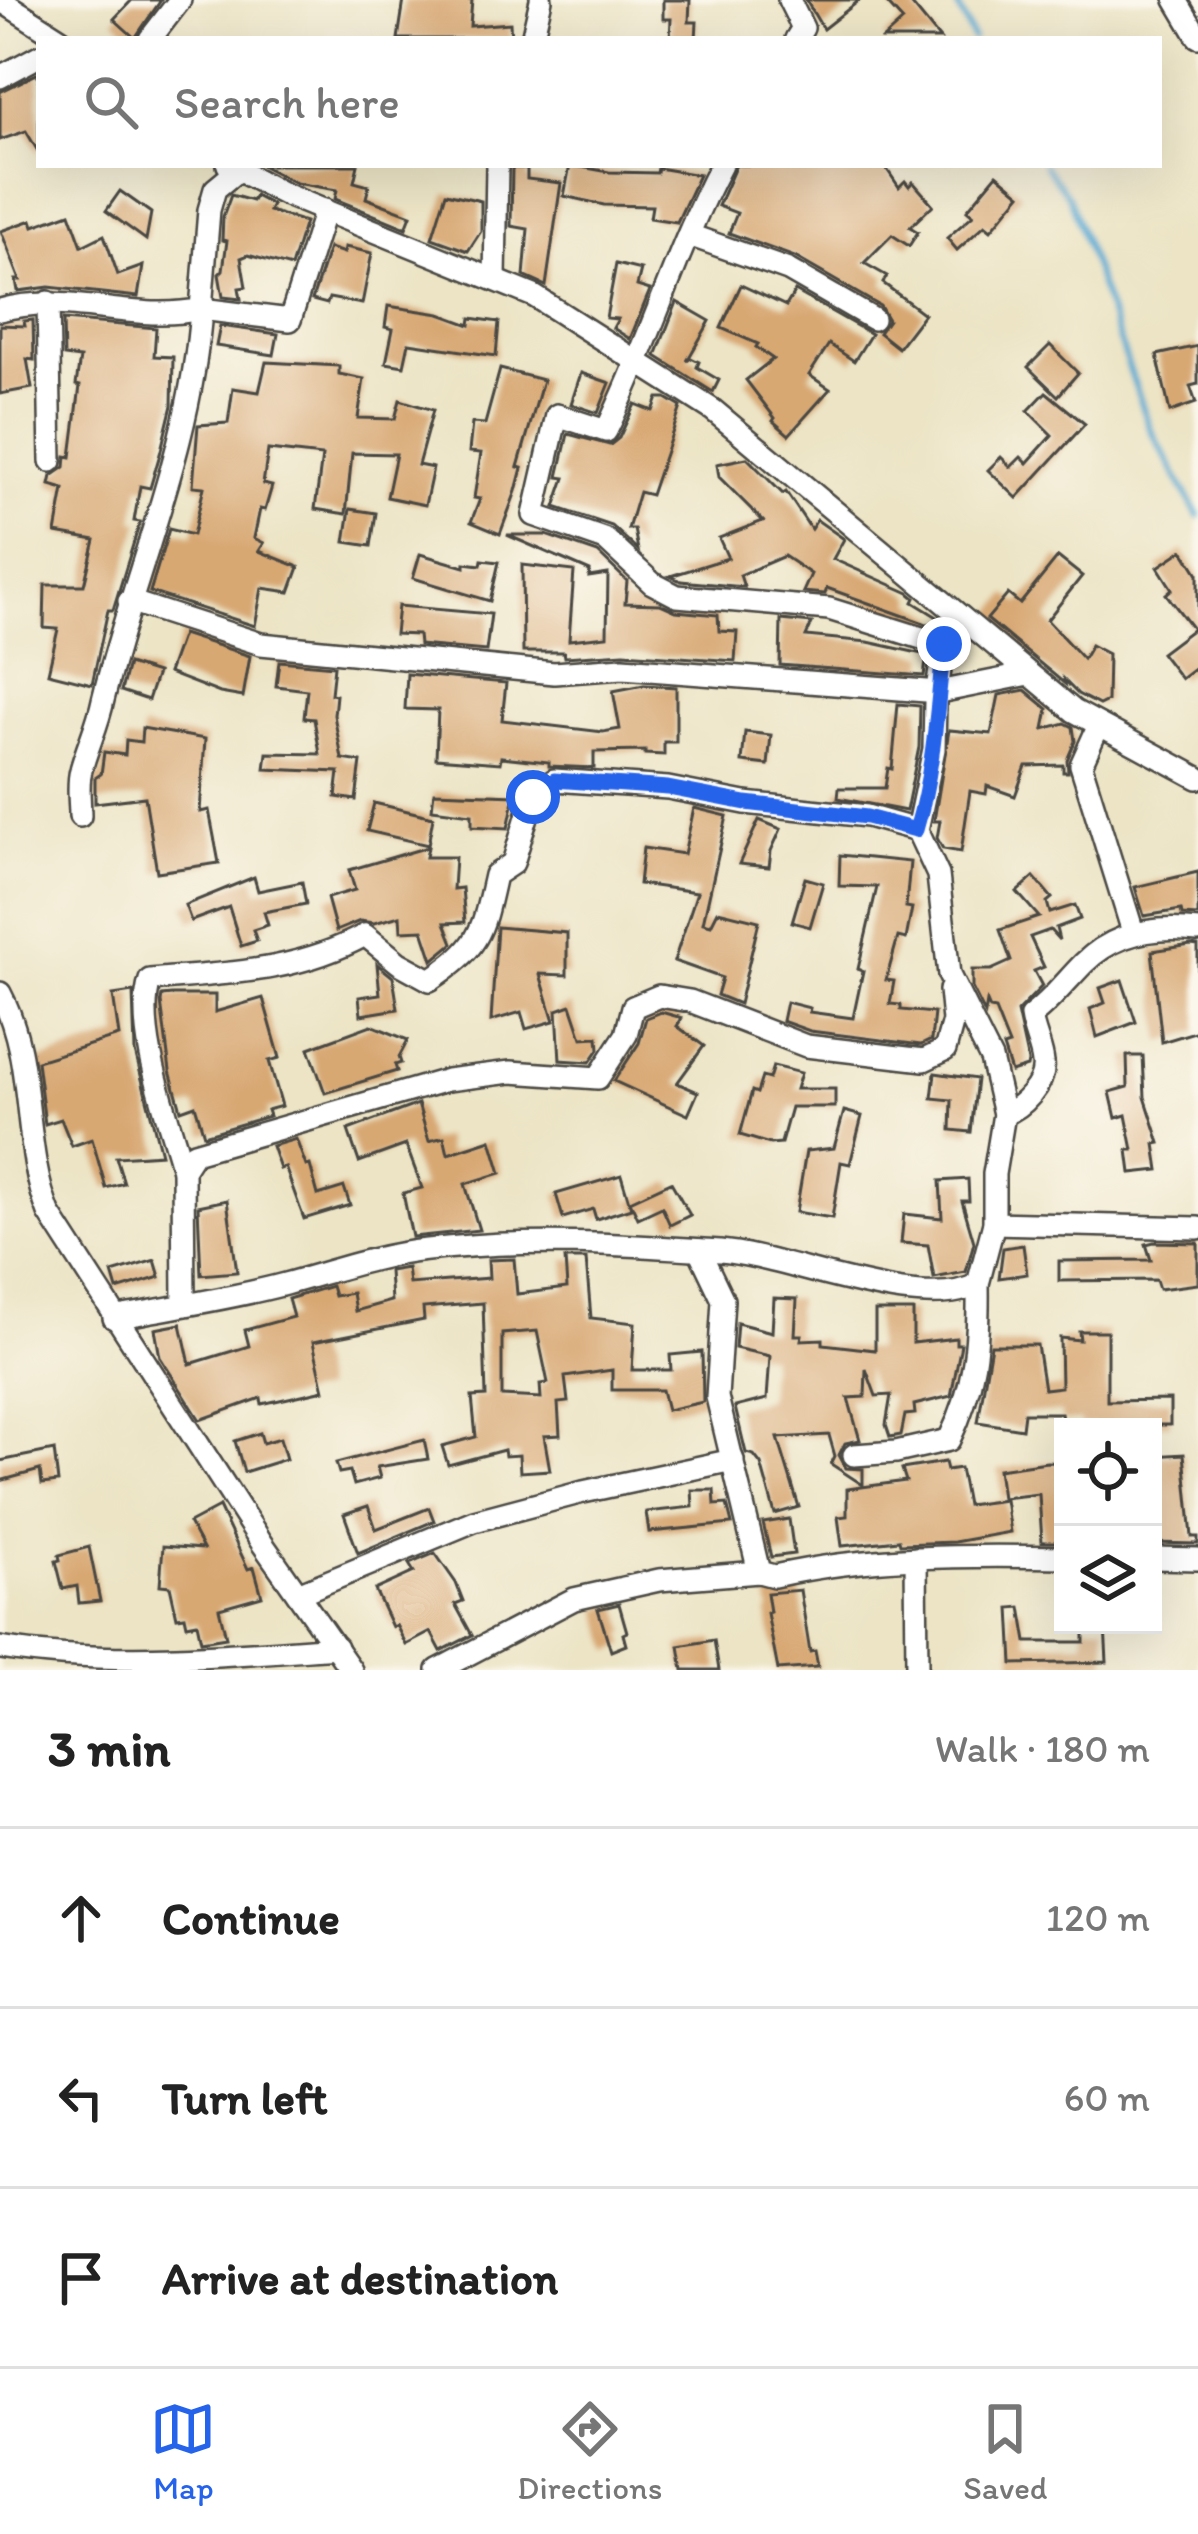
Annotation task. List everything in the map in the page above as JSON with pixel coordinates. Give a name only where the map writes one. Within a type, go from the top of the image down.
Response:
[{"type":"street","points":[[152,36],[180,0]]},
{"type":"street","points":[[533,36],[541,0]]},
{"type":"street","points":[[789,0],[803,28],[798,36]]},
{"type":"street","points":[[1176,0],[1198,37]]},
{"type":"street","points":[[2,1],[56,36]]},
{"type":"street","points":[[0,77],[36,58]]},
{"type":"street","points":[[80,816],[80,772],[158,509],[172,478],[197,369],[209,210],[215,189],[232,168]]},
{"type":"street","points":[[235,168],[534,296],[713,410],[1074,711],[1198,778]]},
{"type":"street","points":[[495,279],[497,168]]},
{"type":"street","points":[[721,168],[606,430],[557,415],[534,515],[606,540],[652,583],[677,596],[829,609],[944,644]]},
{"type":"street","points":[[0,307],[48,302],[170,316],[201,309],[290,320],[325,210]]},
{"type":"street","points":[[689,236],[788,270],[873,320]]},
{"type":"street","points":[[48,302],[51,460]]},
{"type":"street","points":[[129,602],[261,644],[554,673],[623,668],[939,692],[1029,674]]},
{"type":"street","points":[[183,1170],[194,1153],[223,1142],[413,1087],[511,1072],[598,1078],[626,1035],[633,1007],[659,996],[690,1001],[806,1046],[924,1060],[945,1050],[953,1021],[938,875],[916,830],[927,793],[944,644],[957,614]]},
{"type":"street","points":[[1099,725],[1081,765],[1133,932]]},
{"type":"street","points":[[184,1304],[183,1170],[152,1051],[146,996],[150,980],[283,968],[365,934],[399,963],[430,980],[468,955],[486,916],[495,875],[513,863],[533,797],[554,780],[668,788],[867,817],[916,830]]},
{"type":"street","points":[[1004,1114],[1027,1102],[1041,1077],[1044,1065],[1031,1016],[1054,998],[1087,959],[1133,932],[1198,931]]},
{"type":"street","points":[[854,1455],[949,1440],[966,1407],[974,1377],[979,1345],[978,1284],[994,1222],[994,1174],[1004,1114],[991,1059],[949,975]]},
{"type":"street","points":[[0,993],[10,1058],[29,1093],[40,1191],[68,1246],[351,1670]]},
{"type":"street","points":[[994,1222],[1198,1228]]},
{"type":"street","points":[[114,1318],[281,1285],[376,1257],[576,1240],[725,1251],[885,1288],[959,1294],[978,1284]]},
{"type":"street","points":[[699,1250],[723,1300],[716,1378],[720,1415],[759,1572]]},
{"type":"street","points":[[298,1594],[474,1522],[583,1492],[733,1460]]},
{"type":"street","points":[[438,1670],[574,1599],[658,1580],[759,1572],[774,1576],[877,1560],[1054,1556]]},
{"type":"street","points":[[916,1558],[917,1670]]},
{"type":"street","points":[[1162,1558],[1198,1559]]},
{"type":"street","points":[[0,1648],[49,1656],[196,1657],[336,1647]]},
{"type":"building","points":[[132,0],[161,0],[136,36],[114,19]]},
{"type":"building","points":[[404,0],[472,0],[470,26],[510,23],[511,36],[398,36]]},
{"type":"building","points":[[663,0],[690,0],[689,22],[697,22],[696,36],[670,36],[671,19],[663,19]]},
{"type":"building","points":[[806,0],[860,0],[823,29]]},
{"type":"building","points":[[884,0],[908,0],[938,36],[886,36],[903,21]]},
{"type":"building","points":[[36,74],[36,148],[26,131],[0,140],[0,92]]},
{"type":"building","points":[[267,168],[357,168],[354,182],[369,186],[366,198],[411,215],[406,228],[335,199],[337,190],[296,183]]},
{"type":"building","points":[[512,168],[527,168],[527,179],[561,183],[546,286],[524,276],[528,229],[511,226]]},
{"type":"building","points":[[569,168],[657,173],[658,168],[699,175],[677,222],[650,218],[652,206],[604,205],[564,196]]},
{"type":"building","points":[[735,168],[886,168],[899,187],[905,181],[909,186],[913,182],[933,205],[910,227],[918,232],[909,246],[892,235],[864,263],[887,276],[883,283],[924,314],[898,348],[879,333],[888,320],[880,306],[795,257],[729,233],[737,213],[718,206]]},
{"type":"building","points":[[997,174],[1021,194],[991,230],[985,225],[957,250],[947,238],[973,215],[967,210]]},
{"type":"building","points":[[120,191],[151,213],[146,240],[106,211]]},
{"type":"building","points":[[446,193],[481,201],[481,231],[468,251],[432,238]]},
{"type":"building","points":[[231,195],[252,201],[255,196],[272,205],[269,211],[305,222],[291,267],[248,255],[241,258],[246,287],[239,288],[241,299],[223,297],[219,274],[227,241],[222,240],[223,217]]},
{"type":"building","points":[[70,213],[82,246],[104,235],[118,275],[143,266],[138,297],[49,287],[18,291],[16,280],[20,280],[1,231]]},
{"type":"building","points":[[345,247],[372,253],[362,304],[312,300],[329,248],[344,253]]},
{"type":"building","points":[[616,264],[641,270],[637,286],[650,290],[630,339],[613,328],[618,319],[606,318]]},
{"type":"building","points":[[741,285],[786,306],[795,291],[871,334],[854,361],[829,344],[809,375],[830,389],[789,435],[773,421],[746,380],[773,359],[758,344],[721,328]]},
{"type":"building","points":[[677,302],[710,321],[687,361],[699,362],[697,367],[719,380],[713,392],[656,356]]},
{"type":"building","points":[[388,306],[440,314],[470,325],[471,318],[499,322],[496,356],[409,343],[404,366],[386,363],[393,329],[385,327]]},
{"type":"building","points":[[33,320],[34,360],[27,359],[32,388],[0,394],[0,325],[25,326],[24,321]]},
{"type":"building","points":[[63,320],[156,328],[154,356],[173,357],[172,405],[160,454],[150,488],[140,486],[134,521],[140,522],[113,610],[108,610],[92,684],[48,673],[58,629],[44,628],[45,585],[84,585],[95,540],[56,533],[64,489],[50,485],[52,476],[65,467],[66,456],[71,457],[80,386],[76,385],[80,358],[64,356]]},
{"type":"building","points":[[220,326],[278,334],[274,355],[216,346]]},
{"type":"building","points":[[1050,345],[1078,373],[1058,396],[1028,367]]},
{"type":"building","points":[[1198,346],[1198,384],[1190,386],[1196,403],[1170,412],[1157,355]]},
{"type":"building","points":[[266,362],[339,366],[339,374],[364,379],[358,418],[395,419],[400,400],[433,410],[418,465],[433,468],[425,505],[387,497],[396,454],[352,453],[346,514],[315,509],[322,456],[268,450],[263,484],[272,486],[265,510],[260,509],[254,538],[264,543],[259,551],[299,567],[290,592],[262,588],[255,626],[150,592],[169,529],[193,535],[204,487],[193,486],[198,425],[228,423],[233,388],[259,392]]},
{"type":"building","points":[[500,369],[543,380],[518,467],[522,468],[516,491],[500,534],[471,522],[480,499],[474,498],[481,453],[469,452],[472,423],[485,424]]},
{"type":"building","points":[[581,373],[610,383],[598,413],[571,404]]},
{"type":"building","points":[[1046,392],[1085,424],[1017,498],[988,470],[1001,457],[1011,467],[1021,457],[1027,463],[1052,435],[1028,411]]},
{"type":"building","points":[[658,398],[681,407],[651,495],[639,492],[628,529],[634,529],[638,550],[612,526],[555,507],[565,478],[558,477],[568,434],[610,445],[619,438],[635,404],[653,411]]},
{"type":"building","points":[[747,458],[786,492],[811,529],[817,520],[844,539],[833,559],[909,593],[913,602],[939,618],[935,627],[827,588],[825,594],[803,592],[811,574],[784,556],[740,575],[744,587],[670,576],[728,558],[719,538],[763,521],[719,477],[717,464]]},
{"type":"building","points":[[350,509],[376,513],[371,546],[345,542]]},
{"type":"building","points":[[507,535],[546,535],[598,553],[627,581],[625,603],[718,615],[719,631],[737,632],[735,661],[523,652],[522,565],[574,571],[569,640],[607,636],[608,574],[589,577],[590,571]]},
{"type":"building","points":[[1183,550],[1198,574],[1198,666],[1181,679],[1161,653],[1193,629],[1166,594],[1172,589],[1158,567]]},
{"type":"building","points":[[420,554],[465,567],[465,563],[481,565],[482,560],[499,562],[490,601],[413,578]]},
{"type":"building","points":[[1058,557],[1082,576],[1047,620],[1083,659],[1091,645],[1108,654],[1107,701],[1099,705],[1078,694],[987,619],[1008,594],[1020,604]]},
{"type":"building","points":[[398,606],[491,614],[486,651],[419,645],[418,635],[395,634]]},
{"type":"building","points":[[781,620],[812,623],[806,636],[868,642],[927,655],[924,676],[780,665]]},
{"type":"building","points":[[182,634],[250,656],[243,697],[168,673]]},
{"type":"building","points":[[279,661],[334,666],[331,694],[336,695],[334,715],[342,759],[361,762],[356,800],[336,797],[339,772],[265,769],[267,753],[320,754],[314,719],[304,718],[307,690],[276,686]]},
{"type":"building","points":[[128,664],[157,673],[148,700],[121,691]]},
{"type":"building","points":[[407,674],[506,683],[502,720],[603,732],[620,729],[613,691],[644,685],[676,687],[676,742],[664,742],[664,755],[594,752],[594,768],[501,757],[500,763],[436,758],[438,710],[405,709]]},
{"type":"building","points":[[1025,690],[1048,709],[1044,729],[1065,723],[1073,727],[1068,772],[1063,772],[1063,765],[1026,766],[1015,796],[987,786],[986,794],[970,791],[961,852],[943,849],[937,838],[940,821],[934,821],[949,730],[991,734],[999,695]]},
{"type":"building","points":[[898,704],[920,706],[919,747],[906,811],[838,798],[839,788],[885,788],[888,768],[892,769]]},
{"type":"building","points":[[142,728],[205,739],[200,812],[209,810],[219,863],[157,872],[145,797],[95,803],[95,778],[101,774],[104,752],[125,755],[126,740],[141,742]]},
{"type":"building","points":[[745,732],[771,735],[768,765],[742,762]]},
{"type":"building","points":[[434,792],[515,795],[508,828],[472,826],[472,814],[432,809]]},
{"type":"building","points":[[374,803],[433,817],[428,845],[367,831]]},
{"type":"building","points":[[694,808],[727,816],[703,923],[711,925],[718,911],[759,921],[739,1004],[717,995],[722,978],[674,961],[697,892],[639,884],[643,848],[684,854]]},
{"type":"building","points":[[759,820],[781,829],[769,867],[739,864]]},
{"type":"building","points":[[428,847],[426,857],[455,857],[453,889],[462,888],[465,922],[445,923],[450,946],[433,960],[423,930],[401,931],[400,916],[374,923],[360,921],[336,931],[327,898],[355,890],[349,870]]},
{"type":"building","points":[[840,855],[910,862],[906,907],[912,908],[906,939],[898,937],[886,980],[894,981],[890,1004],[901,1005],[901,1010],[934,1013],[931,1040],[921,1045],[810,1031],[782,1021],[786,1002],[810,1008],[809,1012],[853,1018],[863,971],[858,969],[877,887],[839,886]]},
{"type":"building","points":[[1198,872],[1198,916],[1182,915],[1181,910],[1144,916],[1135,887]]},
{"type":"building","points":[[254,877],[258,891],[302,882],[306,904],[264,912],[268,925],[253,930],[257,941],[241,946],[229,907],[191,921],[185,905]]},
{"type":"building","points":[[1034,877],[1052,898],[1047,902],[1050,913],[1075,905],[1080,919],[1056,928],[1059,940],[1050,930],[1030,937],[1044,967],[1034,971],[1042,986],[1017,1012],[1028,1062],[1027,1067],[1011,1072],[1003,1047],[1009,1045],[995,1010],[987,1002],[985,1014],[972,988],[972,970],[991,970],[1011,961],[1000,930],[1039,917],[1017,892]]},
{"type":"building","points":[[805,878],[823,883],[810,927],[792,922]]},
{"type":"building","points":[[497,927],[567,933],[567,975],[540,974],[554,1021],[526,1029],[521,1012],[491,1021]]},
{"type":"building","points":[[1198,946],[1198,1031],[1162,1042],[1152,951]]},
{"type":"building","points":[[377,964],[393,977],[398,1009],[361,1015],[359,997],[380,994]]},
{"type":"building","points":[[1122,980],[1136,1022],[1097,1037],[1090,1009],[1105,1003],[1100,988]]},
{"type":"building","points":[[133,992],[135,1052],[161,1154],[116,1157],[124,1183],[106,1188],[92,1139],[72,1146],[61,1119],[45,1124],[37,1061],[119,1036],[113,995]]},
{"type":"building","points":[[215,995],[215,1012],[263,998],[280,1058],[269,1061],[282,1106],[267,1110],[269,1116],[204,1135],[195,1105],[181,1110],[170,1071],[161,1002],[162,996]]},
{"type":"building","points":[[571,1005],[582,1038],[598,1037],[599,1049],[590,1062],[560,1060],[557,1010]]},
{"type":"building","points":[[661,1012],[682,1018],[677,1026],[704,1046],[677,1083],[698,1092],[688,1115],[614,1081],[639,1043],[646,1018]]},
{"type":"building","points":[[371,1025],[408,1040],[399,1057],[401,1063],[395,1065],[397,1071],[325,1093],[309,1048]]},
{"type":"building","points":[[1127,1056],[1143,1056],[1145,1097],[1160,1143],[1155,1144],[1159,1170],[1131,1173],[1128,1150],[1133,1150],[1126,1115],[1116,1118],[1110,1092],[1128,1087]]},
{"type":"building","points":[[773,1066],[801,1073],[796,1089],[835,1089],[835,1107],[791,1107],[781,1143],[770,1144],[740,1135],[752,1091],[757,1093],[762,1077],[769,1079]]},
{"type":"building","points":[[935,1073],[977,1079],[971,1132],[951,1130],[952,1100],[932,1098]]},
{"type":"building","points":[[418,1104],[429,1141],[444,1137],[448,1154],[491,1140],[501,1173],[465,1184],[479,1230],[412,1237],[403,1193],[422,1188],[406,1145],[359,1162],[348,1130]]},
{"type":"building","points":[[844,1111],[862,1116],[850,1164],[841,1162],[832,1218],[796,1212],[806,1151],[834,1148]]},
{"type":"building","points":[[296,1139],[318,1195],[344,1187],[350,1205],[304,1219],[272,1146]]},
{"type":"building","points":[[621,1175],[631,1208],[596,1219],[593,1209],[563,1218],[556,1194]]},
{"type":"building","points":[[968,1179],[969,1201],[962,1201],[974,1242],[966,1272],[934,1278],[928,1245],[901,1243],[904,1214],[942,1218],[940,1181]]},
{"type":"building","points":[[671,1182],[690,1215],[670,1225],[662,1207],[638,1218],[630,1201]]},
{"type":"building","points":[[227,1200],[237,1272],[201,1275],[198,1206]]},
{"type":"building","points":[[1198,1243],[1198,1284],[1159,1289],[1156,1280],[1059,1281],[1059,1261],[1151,1260],[1146,1244]]},
{"type":"building","points":[[1023,1245],[1027,1274],[999,1278],[1003,1248]]},
{"type":"building","points":[[514,1259],[517,1294],[567,1288],[565,1259],[586,1259],[591,1318],[635,1323],[632,1370],[671,1370],[670,1355],[702,1352],[703,1402],[667,1410],[662,1390],[612,1390],[612,1370],[565,1377],[568,1402],[558,1403],[560,1435],[544,1436],[550,1470],[520,1472],[519,1455],[505,1456],[504,1450],[448,1465],[442,1446],[476,1437],[472,1397],[486,1396],[483,1303],[423,1308],[424,1320],[313,1342],[324,1390],[262,1404],[261,1398],[200,1420],[160,1357],[155,1329],[181,1324],[190,1364],[249,1346],[245,1330],[293,1317],[288,1299],[331,1286],[334,1296],[352,1293],[355,1311],[391,1301],[389,1271],[407,1268],[409,1284],[489,1278],[488,1260]],"holes":[[[537,1331],[548,1383],[540,1384],[541,1398],[502,1396],[502,1334]]]},
{"type":"building","points":[[155,1260],[160,1277],[117,1290],[112,1273]]},
{"type":"building","points":[[774,1298],[797,1299],[795,1335],[802,1335],[801,1340],[823,1339],[823,1344],[875,1350],[875,1311],[913,1311],[913,1343],[956,1338],[956,1344],[961,1344],[951,1396],[914,1405],[915,1414],[905,1415],[901,1435],[890,1437],[886,1425],[891,1395],[876,1396],[866,1369],[865,1397],[848,1398],[860,1440],[845,1443],[839,1455],[846,1468],[863,1469],[863,1485],[831,1464],[835,1456],[829,1435],[778,1438],[799,1507],[775,1514],[761,1464],[746,1453],[735,1407],[767,1399],[770,1356],[735,1348],[737,1323],[772,1332]]},
{"type":"building","points":[[1079,1331],[1107,1331],[1107,1401],[1170,1400],[1170,1425],[1162,1425],[1162,1418],[1062,1418],[1061,1413],[1024,1413],[1022,1429],[978,1422],[991,1345],[1037,1345],[1044,1389],[1061,1387],[1060,1338],[1080,1340]]},
{"type":"building","points":[[260,1433],[263,1443],[280,1438],[286,1459],[244,1472],[235,1441]]},
{"type":"building","points":[[424,1440],[428,1459],[377,1467],[380,1478],[354,1485],[350,1471],[339,1473],[336,1463]]},
{"type":"building","points":[[54,1450],[58,1482],[42,1484],[40,1470],[0,1481],[0,1461]]},
{"type":"building","points":[[1184,1454],[1192,1537],[1198,1537],[1198,1544],[1162,1543],[1162,1455]]},
{"type":"building","points":[[945,1462],[947,1470],[960,1468],[967,1505],[1005,1500],[1010,1532],[954,1542],[900,1544],[899,1540],[842,1546],[838,1517],[847,1516],[847,1489],[906,1481],[902,1469]]},
{"type":"building","points":[[1054,1462],[1054,1542],[1042,1542],[1039,1494],[1002,1498],[998,1469]]},
{"type":"building","points":[[692,1490],[714,1490],[715,1505],[727,1504],[732,1524],[649,1532],[646,1512],[693,1507]]},
{"type":"building","points":[[368,1506],[376,1529],[429,1508],[434,1521],[358,1553],[344,1514]]},
{"type":"building","points":[[219,1507],[248,1569],[254,1567],[262,1596],[219,1608],[226,1637],[201,1641],[197,1623],[187,1625],[185,1616],[177,1617],[170,1586],[160,1585],[163,1546],[203,1549],[189,1523]]},
{"type":"building","points":[[789,1519],[794,1554],[771,1557],[763,1523]]},
{"type":"building","points":[[89,1547],[100,1601],[79,1603],[77,1586],[63,1589],[56,1561],[59,1555]]},
{"type":"building","points":[[435,1553],[456,1583],[463,1601],[455,1604],[472,1635],[441,1651],[431,1632],[406,1645],[375,1590],[414,1572],[409,1564]]},
{"type":"building","points":[[800,1590],[810,1652],[815,1651],[818,1667],[778,1670],[767,1593]]},
{"type":"building","points":[[619,1604],[626,1645],[611,1651],[598,1609]]},
{"type":"building","points":[[1021,1607],[1027,1642],[1084,1642],[1084,1634],[1105,1634],[1107,1662],[1013,1664],[1010,1608]]},
{"type":"building","points":[[714,1640],[719,1670],[683,1670],[679,1646]]},
{"type":"waterway","points":[[955,0],[972,36]]},
{"type":"waterway","points":[[1046,168],[1069,197],[1150,428],[1198,516]]},
{"type":"route","points":[[533,797],[554,780],[612,783],[867,817],[916,830],[934,749],[944,644]]}]
